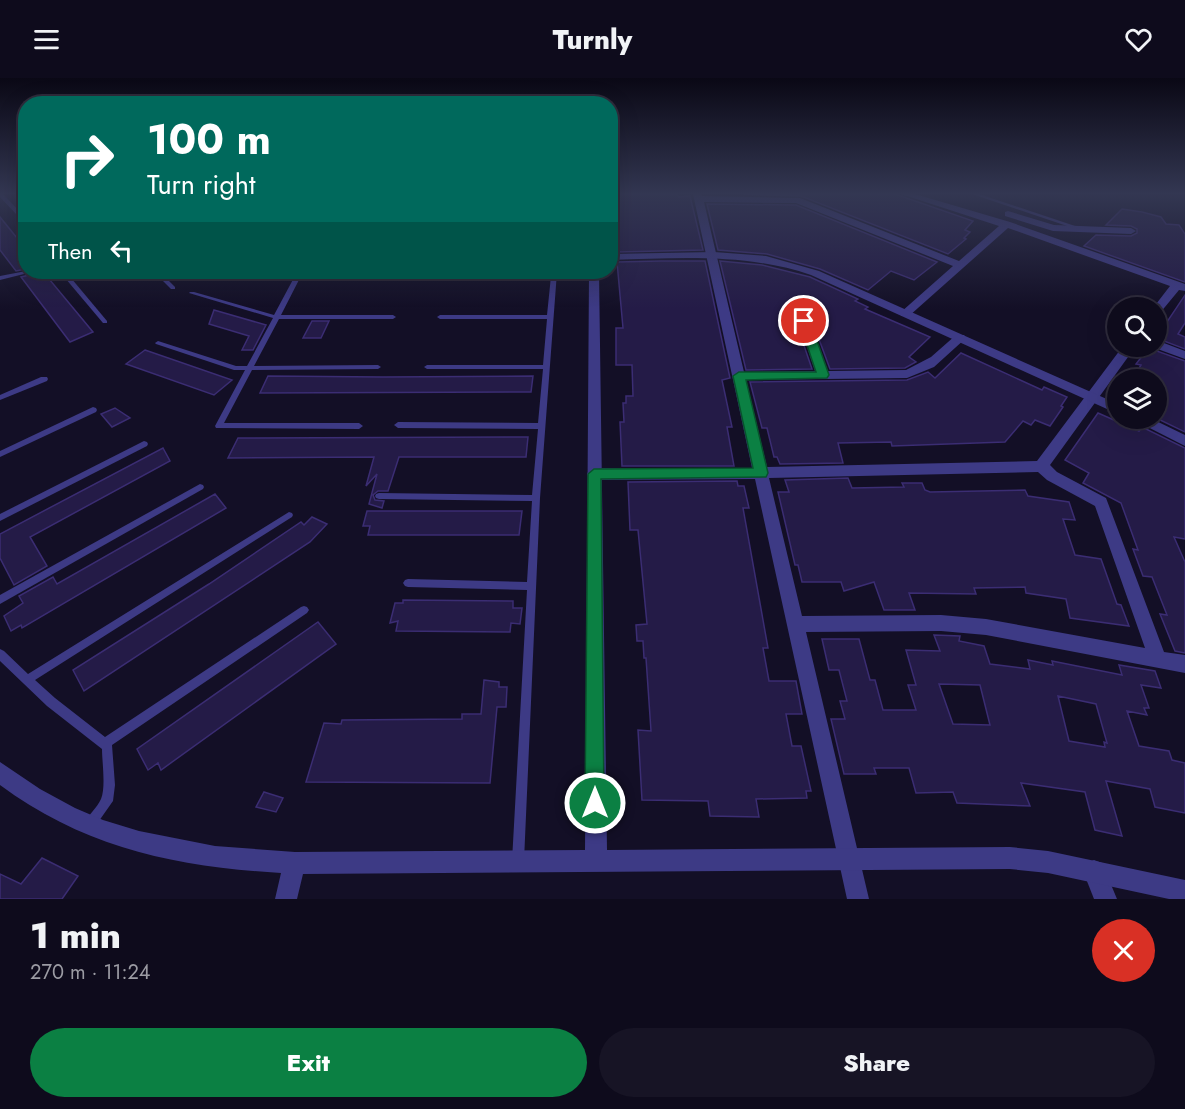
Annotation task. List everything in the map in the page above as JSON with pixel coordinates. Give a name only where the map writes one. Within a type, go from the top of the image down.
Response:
[{"type":"street","points":[[706,232],[858,899]]},
{"type":"street","points":[[881,232],[961,265]]},
{"type":"street","points":[[905,314],[999,232]]},
{"type":"street","points":[[1028,232],[1181,286],[1167,300]]},
{"type":"street","points":[[618,256],[752,257],[785,262],[815,273],[1107,405]]},
{"type":"street","points":[[594,279],[596,860]]},
{"type":"street","points":[[804,321],[823,375]]},
{"type":"street","points":[[739,376],[908,374],[933,363],[960,338]]},
{"type":"street","points":[[1167,348],[1185,355]]},
{"type":"street","points":[[1041,466],[1122,357]]},
{"type":"street","points":[[1160,429],[1185,441]]},
{"type":"street","points":[[594,474],[761,473],[1041,466],[1052,476],[1101,502],[1158,659]]},
{"type":"street","points":[[795,624],[941,623],[986,627],[1185,664]]},
{"type":"street","points":[[0,772],[43,804],[89,825],[133,842],[189,854],[295,863],[1010,858],[1094,871],[1185,891]]},
{"type":"street","points":[[286,899],[295,863]]},
{"type":"street","points":[[1094,871],[1106,899]]},
{"type":"lane","points":[[0,278],[18,274]]},
{"type":"lane","points":[[69,279],[105,322]]},
{"type":"lane","points":[[164,279],[173,288]]},
{"type":"lane","points":[[296,279],[219,426],[359,426]]},
{"type":"lane","points":[[518,861],[536,498],[553,279]]},
{"type":"lane","points":[[192,293],[276,317],[393,317]]},
{"type":"lane","points":[[440,317],[550,317]]},
{"type":"lane","points":[[158,343],[236,368],[378,366]]},
{"type":"lane","points":[[427,367],[546,367]]},
{"type":"lane","points":[[0,398],[44,379]]},
{"type":"lane","points":[[0,454],[93,410]]},
{"type":"lane","points":[[398,425],[542,426]]},
{"type":"lane","points":[[0,518],[144,444]]},
{"type":"lane","points":[[0,600],[200,487]]},
{"type":"lane","points":[[379,496],[536,498]]},
{"type":"lane","points":[[27,680],[289,515]]},
{"type":"lane","points":[[408,583],[532,586]]},
{"type":"lane","points":[[104,744],[304,610]]},
{"type":"lane","points":[[0,654],[51,702],[107,746],[109,785],[106,801],[89,825]]},
{"type":"building","points":[[0,232],[12,232],[18,239],[18,271],[16,271],[0,250]]},
{"type":"building","points":[[618,232],[699,232],[703,250],[618,252]]},
{"type":"building","points":[[714,232],[864,232],[937,262],[914,280],[891,271],[868,290],[820,269],[767,254],[718,250]]},
{"type":"building","points":[[893,232],[970,232],[964,238],[966,239],[948,254]]},
{"type":"building","points":[[1184,232],[1185,282],[1084,246],[1096,235],[1131,236],[1137,233]]},
{"type":"building","points":[[705,261],[730,378],[722,380],[732,427],[727,427],[734,466],[622,466],[620,422],[624,422],[623,403],[626,403],[626,396],[633,396],[632,365],[616,365],[616,328],[623,328],[618,262]]},
{"type":"building","points":[[720,261],[762,265],[810,277],[858,299],[855,301],[868,307],[865,309],[930,337],[909,357],[916,362],[905,368],[830,369],[813,323],[819,318],[817,311],[798,304],[786,310],[785,313],[789,321],[797,325],[812,369],[746,370]]},
{"type":"building","points":[[23,279],[49,279],[93,332],[70,342]]},
{"type":"building","points":[[1185,295],[1185,323],[1178,334],[1185,337],[1185,349],[1167,342],[1167,322]]},
{"type":"building","points":[[214,310],[266,325],[253,350],[242,350],[249,336],[209,324]]},
{"type":"building","points":[[312,321],[329,321],[321,338],[303,338]]},
{"type":"building","points":[[145,350],[232,380],[214,395],[126,364]]},
{"type":"building","points":[[961,353],[1042,390],[1044,387],[1067,397],[1061,406],[1063,407],[1050,426],[1035,420],[1031,425],[1023,421],[1005,442],[892,446],[891,442],[838,443],[843,463],[780,464],[777,457],[774,457],[767,428],[762,428],[750,382],[907,380],[928,372],[935,378]]},
{"type":"building","points":[[1167,355],[1185,361],[1185,432],[1167,423],[1167,369],[1139,369],[1141,365],[1136,364],[1141,357],[1167,357]]},
{"type":"building","points":[[268,376],[533,376],[531,392],[260,393]]},
{"type":"building","points":[[115,408],[130,418],[112,427],[101,414]]},
{"type":"building","points":[[1098,413],[1107,417],[1107,429],[1139,431],[1146,429],[1185,448],[1185,539],[1174,537],[1185,562],[1185,653],[1175,651],[1160,614],[1167,615],[1152,577],[1143,576],[1133,549],[1138,550],[1121,503],[1083,483],[1089,473],[1065,460]]},
{"type":"building","points":[[528,437],[526,457],[399,457],[388,491],[378,491],[373,495],[375,500],[384,501],[382,508],[369,504],[377,474],[366,486],[374,457],[228,458],[238,438]]},
{"type":"building","points":[[163,448],[170,461],[30,537],[47,566],[14,585],[0,558],[0,534]]},
{"type":"building","points":[[848,478],[852,488],[904,487],[902,483],[922,483],[925,490],[930,492],[1025,490],[1028,496],[1069,502],[1075,520],[1063,519],[1075,555],[1101,559],[1117,604],[1121,605],[1129,626],[1070,618],[1066,599],[1026,593],[1025,587],[974,588],[976,594],[909,593],[915,610],[884,610],[874,582],[844,591],[841,582],[802,582],[798,565],[795,565],[778,492],[789,492],[785,480]]},
{"type":"building","points":[[737,481],[738,486],[744,486],[749,508],[743,508],[768,648],[763,648],[769,681],[796,681],[802,714],[786,714],[792,746],[801,746],[811,791],[806,791],[807,798],[756,799],[759,817],[710,816],[708,801],[642,800],[638,730],[651,731],[646,658],[644,658],[643,641],[637,641],[636,625],[647,624],[638,530],[630,530],[628,482]]},
{"type":"building","points":[[215,494],[226,508],[22,628],[21,625],[11,631],[4,616],[23,603],[19,596],[53,577],[57,584]]},
{"type":"building","points":[[367,511],[522,511],[519,535],[368,535],[370,526],[363,526]]},
{"type":"building","points":[[312,517],[327,524],[310,542],[84,691],[73,670],[209,584],[301,522],[304,525]]},
{"type":"building","points":[[403,600],[513,601],[513,608],[522,608],[520,624],[511,623],[510,632],[396,631],[398,621],[390,623],[395,603],[403,603]]},
{"type":"building","points":[[318,622],[336,644],[161,770],[158,763],[148,770],[137,749]]},
{"type":"building","points":[[934,635],[960,636],[959,641],[984,646],[990,664],[1030,669],[1028,660],[1053,665],[1052,661],[1122,675],[1119,665],[1155,671],[1161,688],[1141,685],[1149,708],[1144,708],[1147,715],[1127,711],[1139,746],[1169,751],[1172,760],[1185,763],[1185,813],[1155,807],[1150,789],[1106,781],[1122,836],[1095,830],[1085,792],[1021,783],[1030,806],[957,803],[953,792],[916,793],[909,768],[874,768],[876,774],[844,774],[831,719],[845,719],[840,701],[847,701],[839,670],[829,670],[822,639],[859,639],[870,680],[875,680],[883,710],[916,710],[908,685],[916,685],[906,650],[940,651]],"holes":[[[939,684],[980,685],[990,725],[953,724]],[[1058,696],[1096,704],[1107,743],[1104,742],[1105,747],[1069,741]]]},
{"type":"building","points":[[484,680],[499,682],[499,687],[507,687],[506,707],[497,707],[490,783],[306,782],[324,723],[341,724],[342,720],[462,719],[462,714],[481,714]]},
{"type":"building","points":[[264,792],[283,798],[276,812],[256,807]]},
{"type":"building","points":[[42,858],[78,876],[62,899],[0,899],[0,874],[21,884]]},
{"type":"route","points":[[595,803],[594,474],[761,473],[739,376],[823,375],[804,321]]}]
